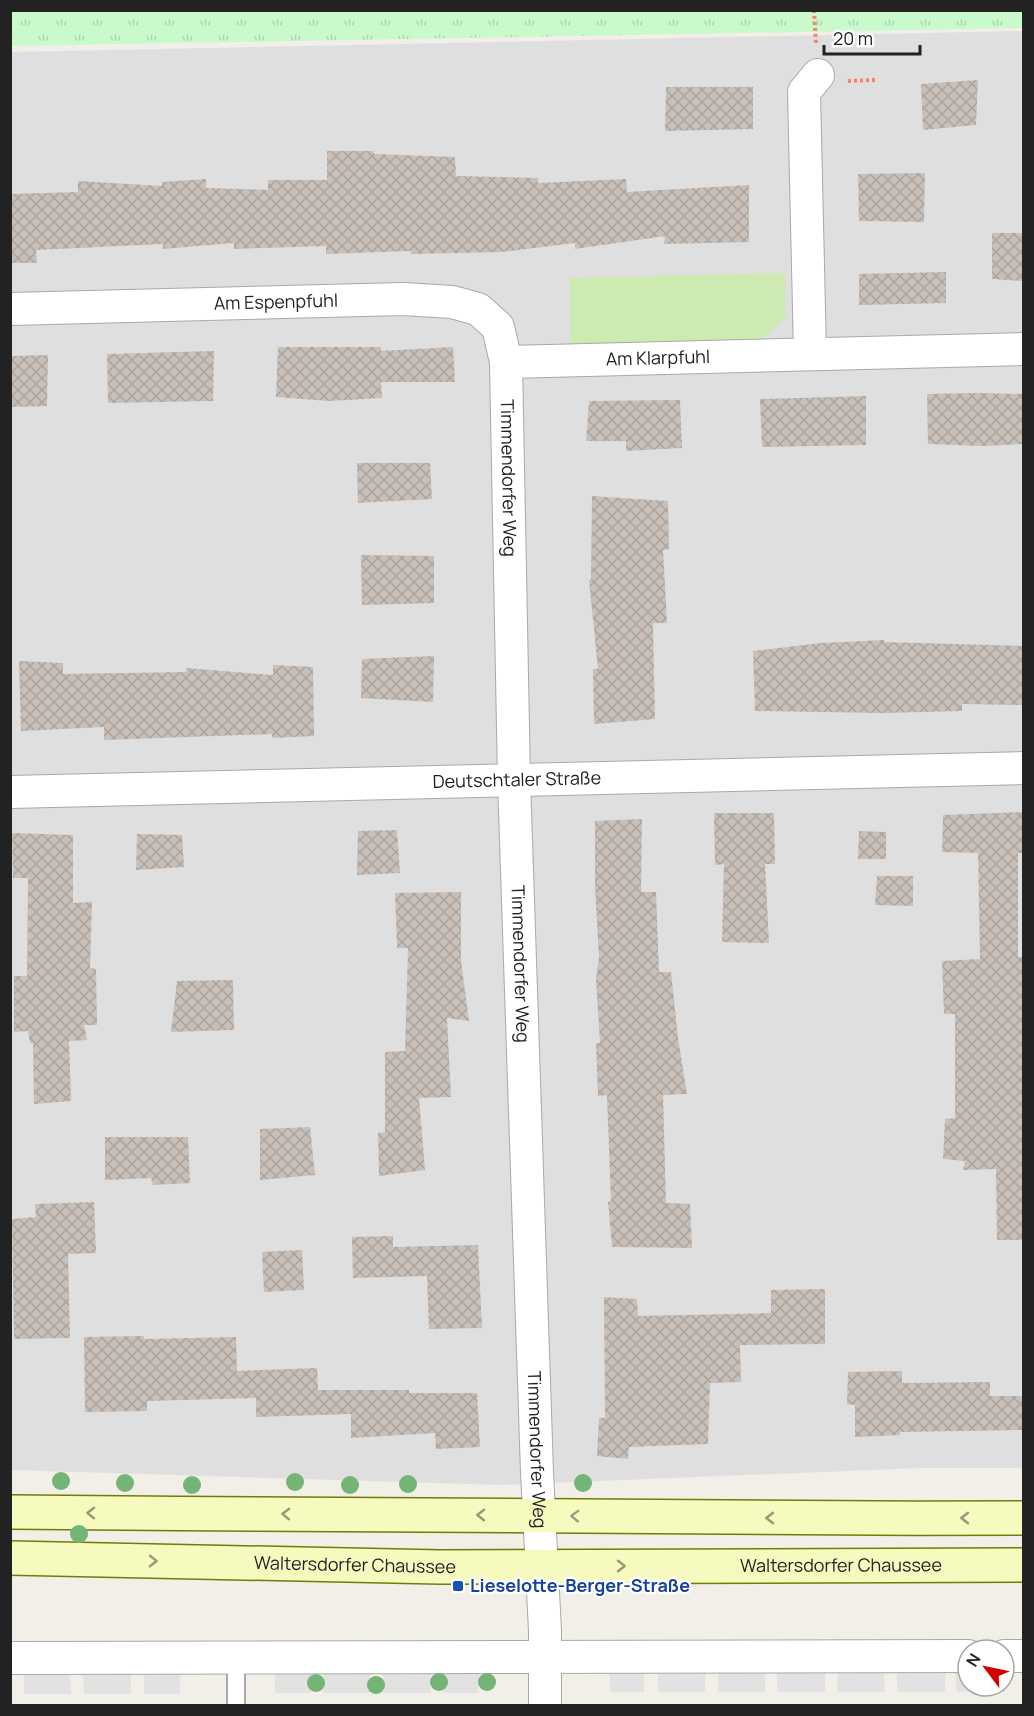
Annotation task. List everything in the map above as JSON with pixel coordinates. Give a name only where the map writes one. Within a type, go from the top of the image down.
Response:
[{"type":"main road","points":[[10,1512],[681,1518],[1023,1518]]},
{"type":"main road","name":"Waltersdorfer Chaussee","points":[[10,1558],[440,1567],[1023,1565]]},
{"type":"street","points":[[810,353],[804,92],[818,75]]},
{"type":"street","name":"Am Espenpfuhl","points":[[10,309],[403,299],[452,302],[478,309],[498,327],[506,362]]},
{"type":"street","name":"Am Klarpfuhl","points":[[506,362],[1023,349]]},
{"type":"street","name":"Timmendorfer Weg","points":[[506,362],[514,780],[542,1567]]},
{"type":"street","name":"Deutschtaler Straße","points":[[10,792],[1023,768]]},
{"type":"street","points":[[542,1567],[545,1706]]},
{"type":"street","points":[[10,1658],[956,1656]]},
{"type":"lane","points":[[236,1658],[236,1706]]},
{"type":"shaded area","points":[[1023,31],[1023,1468],[920,1468],[502,1485],[11,1470],[11,52]]},
{"type":"shaded area","points":[[606,1671],[648,1671],[644,1676],[644,1692],[610,1692],[610,1675]]},
{"type":"shaded area","points":[[707,1671],[705,1692],[658,1692],[656,1672]]},
{"type":"shaded area","points":[[769,1671],[765,1675],[765,1692],[718,1692],[716,1672]]},
{"type":"shaded area","points":[[774,1671],[828,1671],[825,1676],[825,1692],[777,1692],[777,1675]]},
{"type":"shaded area","points":[[834,1671],[889,1671],[884,1675],[885,1692],[837,1692],[838,1674]]},
{"type":"shaded area","points":[[893,1671],[949,1671],[945,1675],[945,1692],[897,1692],[897,1674]]},
{"type":"shaded area","points":[[74,1672],[70,1677],[71,1694],[24,1694],[24,1677],[20,1673]]},
{"type":"shaded area","points":[[134,1672],[131,1678],[131,1694],[84,1694],[83,1677],[80,1673]]},
{"type":"shaded area","points":[[140,1672],[184,1672],[180,1677],[180,1694],[144,1694],[144,1677]]},
{"type":"shaded area","points":[[275,1672],[314,1672],[310,1677],[311,1693],[275,1693]]},
{"type":"shaded area","points":[[321,1672],[374,1672],[370,1676],[370,1693],[323,1693],[324,1676]]},
{"type":"shaded area","points":[[380,1672],[434,1672],[430,1676],[431,1693],[383,1693],[383,1675]]},
{"type":"shaded area","points":[[441,1672],[482,1672],[479,1677],[478,1693],[443,1693],[443,1674]]},
{"type":"green space","points":[[11,10],[1023,10],[1023,28],[10,46]]},
{"type":"green space","points":[[785,273],[786,316],[760,342],[571,347],[570,278]]},
{"type":"building","points":[[978,80],[976,125],[923,130],[921,84]]},
{"type":"building","points":[[666,87],[753,87],[753,129],[665,131]]},
{"type":"building","points":[[327,151],[374,151],[374,154],[455,157],[456,176],[538,178],[538,183],[626,179],[627,192],[749,185],[749,242],[664,244],[665,236],[575,249],[575,243],[501,252],[411,254],[411,251],[326,254],[326,246],[234,249],[234,243],[163,249],[163,244],[36,250],[37,263],[10,263],[10,194],[78,192],[78,181],[162,186],[162,182],[206,179],[206,188],[268,190],[268,180],[327,180]]},
{"type":"building","points":[[925,173],[924,222],[859,221],[858,174]]},
{"type":"building","points":[[992,233],[1023,233],[1023,281],[992,279]]},
{"type":"building","points":[[946,272],[946,303],[859,305],[859,274]]},
{"type":"building","points":[[278,347],[381,347],[381,351],[453,347],[455,382],[381,382],[382,398],[329,401],[276,397]]},
{"type":"building","points":[[214,351],[213,401],[108,403],[107,354]]},
{"type":"building","points":[[48,355],[47,406],[10,407],[10,356]]},
{"type":"building","points":[[927,394],[1023,394],[1023,444],[984,446],[928,444]]},
{"type":"building","points":[[866,396],[866,445],[762,447],[760,399]]},
{"type":"building","points":[[680,400],[682,448],[626,451],[626,441],[586,441],[589,401]]},
{"type":"building","points":[[357,463],[430,463],[432,499],[358,503]]},
{"type":"building","points":[[592,496],[668,501],[669,549],[663,550],[667,623],[653,623],[655,719],[594,724],[593,669],[598,669],[589,580],[591,580]]},
{"type":"building","points":[[361,555],[434,556],[434,603],[362,605]]},
{"type":"building","points":[[884,640],[884,642],[1023,646],[1023,705],[962,704],[962,711],[883,713],[755,711],[753,651],[821,643]]},
{"type":"building","points":[[434,656],[433,702],[361,698],[362,659]]},
{"type":"building","points":[[19,661],[63,663],[63,674],[186,672],[186,668],[273,675],[273,665],[313,667],[314,736],[272,738],[272,734],[104,740],[104,727],[21,731]]},
{"type":"building","points":[[1023,812],[1023,853],[1018,853],[1018,957],[1023,957],[1023,1240],[997,1240],[996,1169],[963,1170],[965,1161],[943,1159],[945,1119],[955,1118],[955,1014],[944,1014],[942,961],[980,959],[978,853],[942,852],[943,815]]},
{"type":"building","points":[[714,813],[774,813],[775,864],[765,864],[769,943],[722,942],[724,864],[715,865]]},
{"type":"building","points":[[642,819],[641,892],[656,892],[659,972],[671,972],[687,1094],[663,1095],[666,1203],[690,1204],[692,1248],[612,1247],[608,1201],[611,1202],[607,1095],[598,1096],[596,1043],[600,1043],[596,979],[599,958],[595,886],[595,821]]},
{"type":"building","points":[[397,830],[400,873],[357,875],[358,831]]},
{"type":"building","points":[[859,831],[886,832],[886,859],[858,859]]},
{"type":"building","points":[[12,833],[73,835],[73,903],[92,902],[90,968],[96,969],[97,1025],[84,1025],[87,1040],[69,1041],[71,1101],[34,1104],[33,1043],[30,1043],[28,1031],[14,1032],[14,976],[27,976],[28,878],[13,878]]},
{"type":"building","points":[[137,834],[182,835],[184,867],[136,870]]},
{"type":"building","points":[[877,876],[913,876],[913,906],[875,905]]},
{"type":"building","points":[[461,892],[461,961],[469,1021],[447,1018],[451,1097],[419,1098],[425,1170],[379,1176],[378,1133],[385,1132],[385,1052],[405,1051],[408,948],[397,948],[395,893]]},
{"type":"building","points":[[233,980],[234,1030],[171,1032],[177,981]]},
{"type":"building","points":[[310,1127],[315,1175],[260,1180],[260,1129]]},
{"type":"building","points":[[105,1137],[188,1137],[190,1183],[153,1185],[151,1178],[105,1180]]},
{"type":"building","points":[[94,1202],[96,1253],[68,1254],[70,1338],[14,1339],[12,1219],[36,1217],[35,1204]]},
{"type":"building","points":[[393,1236],[393,1247],[478,1245],[482,1328],[429,1329],[427,1276],[353,1278],[352,1237]]},
{"type":"building","points":[[302,1250],[304,1290],[264,1292],[262,1252]]},
{"type":"building","points":[[825,1289],[825,1344],[740,1345],[741,1382],[710,1383],[708,1444],[629,1447],[628,1459],[597,1456],[599,1418],[605,1418],[604,1297],[637,1299],[638,1316],[771,1313],[771,1290]]},
{"type":"building","points":[[144,1336],[144,1339],[236,1337],[237,1371],[317,1368],[318,1390],[477,1393],[480,1447],[436,1449],[435,1433],[351,1438],[351,1414],[256,1417],[256,1398],[147,1401],[147,1411],[85,1412],[84,1337]]},
{"type":"building","points":[[902,1371],[902,1383],[990,1382],[990,1396],[1023,1396],[1023,1430],[900,1432],[900,1435],[855,1437],[855,1405],[847,1404],[848,1372]]},
{"type":"place","name":"Lieselotte-Berger-Straße","points":[[458,1586]]}]
